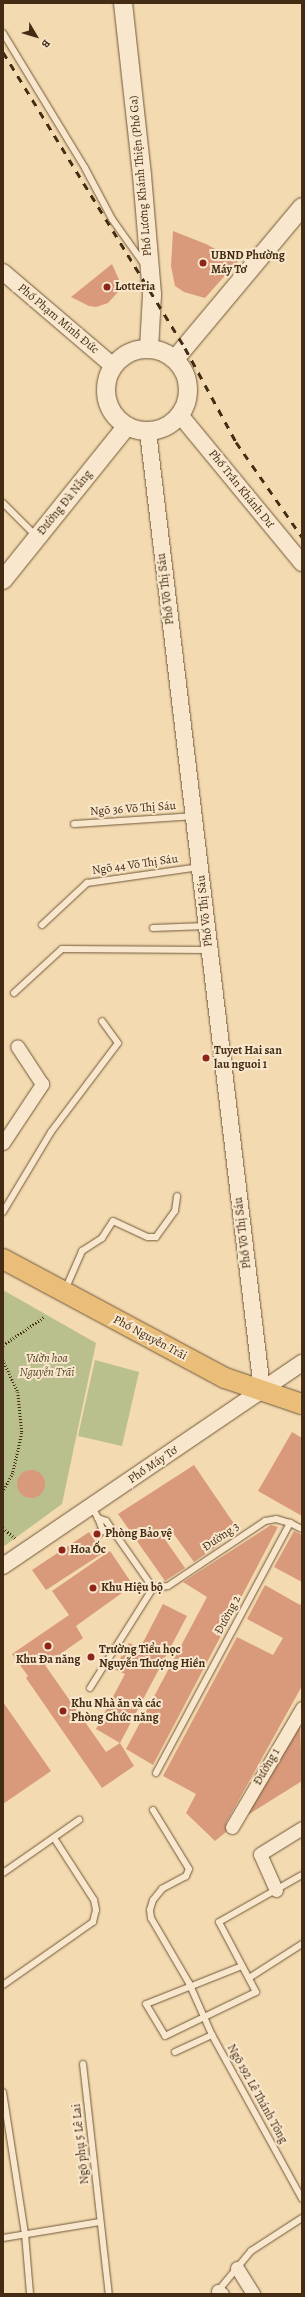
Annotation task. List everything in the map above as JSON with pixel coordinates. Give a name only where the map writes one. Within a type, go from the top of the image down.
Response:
[{"type":"main road","name":"Phố Lương Khánh Thiện (Phố Ga)","points":[[123,3],[142,175],[152,295],[149,348]]},
{"type":"main road","points":[[175,359],[302,207]]},
{"type":"main road","points":[[149,348],[165,352],[175,359],[184,370],[189,388],[186,402],[180,415],[166,427],[148,432],[126,426],[110,410],[106,399],[105,388],[113,366],[123,356],[135,350],[149,348]]},
{"type":"main road","name":"Đường Đà Nẵng","points":[[3,580],[126,426]]},
{"type":"main road","name":"Phố Nguyễn Trãi","points":[[3,1258],[225,1378],[302,1404]]},
{"type":"street","name":"Phố Phạm Minh Đức","points":[[3,272],[113,366]]},
{"type":"street","name":"Phố Trần Khánh Dư","points":[[180,415],[302,563]]},
{"type":"street","name":"Phố Võ Thị Sáu","points":[[148,432],[193,816],[208,926],[209,950],[262,1390]]},
{"type":"street","points":[[3,1143],[42,1084],[18,1046]]},
{"type":"street","name":"Phố Máy Tơ","points":[[3,1566],[95,1512],[262,1390],[302,1363]]},
{"type":"street","name":"Đường 1","points":[[232,1827],[302,1708]]},
{"type":"street","points":[[276,1890],[260,1854],[302,1828]]},
{"type":"street","points":[[237,2268],[253,2294]]},
{"type":"lane","points":[[3,33],[85,168],[112,219],[149,272]]},
{"type":"lane","points":[[3,503],[37,537]]},
{"type":"lane","name":"Ngõ 36 Võ Thị Sáu","points":[[74,824],[193,816]]},
{"type":"lane","name":"Ngõ 44 Võ Thị Sáu","points":[[42,925],[87,883],[200,867]]},
{"type":"lane","points":[[153,928],[208,926]]},
{"type":"lane","points":[[14,993],[62,949],[209,950]]},
{"type":"lane","points":[[3,1212],[51,1132],[118,1043],[102,1021]]},
{"type":"lane","points":[[64,1292],[82,1251],[102,1238],[113,1221],[148,1237],[156,1237],[175,1211],[177,1196]]},
{"type":"lane","points":[[90,1688],[153,1588],[106,1522],[95,1512]]},
{"type":"lane","name":"Đường 3","points":[[153,1588],[168,1586],[266,1521],[276,1519],[290,1523]]},
{"type":"lane","points":[[290,1523],[302,1529]]},
{"type":"lane","name":"Đường 2","points":[[156,1773],[290,1523]]},
{"type":"lane","points":[[153,1810],[189,1869],[186,1876],[162,1889],[153,1900],[150,1910],[151,1918],[191,1986],[212,2035]]},
{"type":"lane","points":[[3,1873],[79,1820]]},
{"type":"lane","points":[[3,1985],[93,1922],[96,1910],[94,1900],[54,1838]]},
{"type":"lane","points":[[242,1966],[146,2004],[165,2036],[256,1992],[220,1922],[302,1875]]},
{"type":"lane","points":[[249,1978],[302,1944]]},
{"type":"lane","name":"Ngõ 192 Lê Thánh Tông","points":[[175,2052],[212,2035],[299,2188],[302,2199]]},
{"type":"lane","name":"Ngõ phụ 5 Lê Lai","points":[[83,2064],[109,2294]]},
{"type":"lane","points":[[3,2092],[25,2234],[30,2294]]},
{"type":"lane","points":[[218,2293],[251,2251],[302,2218]]},
{"type":"lane","points":[[3,2238],[100,2222]]},
{"type":"path","points":[[3,1345],[44,1317]]},
{"type":"path","points":[[3,1360],[18,1392],[22,1433],[13,1473],[3,1492]]},
{"type":"path","points":[[3,1528],[16,1540]]},
{"type":"green space","name":"Vườn hoa Nguyễn Trãi","points":[[3,1290],[96,1343],[62,1504],[3,1547]]},
{"type":"green space","points":[[95,1360],[139,1372],[122,1446],[78,1436]]},
{"type":"building","name":"UBND Phường Máy Tơ","points":[[173,231],[206,244],[238,261],[205,298],[184,292],[175,286],[171,266]]},
{"type":"building","points":[[112,264],[120,282],[118,292],[108,303],[96,307],[89,306],[71,297]]},
{"type":"building","points":[[292,1432],[302,1438],[302,1516],[258,1491]]},
{"type":"building","points":[[194,1465],[239,1531],[194,1562],[173,1533],[164,1538],[185,1568],[165,1581],[118,1514]]},
{"type":"building","points":[[31,1470],[37,1471],[41,1474],[44,1478],[44,1490],[41,1494],[37,1497],[31,1498],[25,1497],[21,1494],[18,1490],[17,1484],[18,1478],[21,1474],[25,1471]]},
{"type":"building","points":[[271,1525],[278,1527],[153,1765],[126,1749],[207,1597],[183,1582]]},
{"type":"building","name":"Phòng Bảo vệ","points":[[98,1527],[104,1536],[97,1541],[91,1532]]},
{"type":"building","points":[[294,1531],[302,1535],[302,1582],[274,1567]]},
{"type":"building","points":[[89,1532],[103,1553],[46,1590],[32,1570]]},
{"type":"building","points":[[110,1551],[133,1585],[76,1626],[83,1638],[45,1665],[106,1752],[120,1743],[134,1766],[102,1788],[26,1678],[28,1676],[12,1654],[69,1615],[52,1591]]},
{"type":"building","points":[[265,1585],[300,1605],[302,1601],[302,1686],[226,1823],[232,1827],[215,1841],[186,1813],[196,1794],[163,1776],[237,1637],[273,1655],[283,1638],[247,1619]]},
{"type":"building","points":[[163,1604],[187,1616],[120,1743],[96,1729],[125,1674],[114,1669],[129,1643],[140,1648]]},
{"type":"building","points":[[3,1702],[51,1771],[3,1804]]},
{"type":"building","points":[[300,1723],[302,1781],[246,1816]]},
{"type":"railway","points":[[3,52],[185,348],[236,442],[302,537]]},
{"type":"place","name":"UBND Phường Máy Tơ","points":[[203,263]]},
{"type":"place","name":"Lotteria","points":[[107,287]]},
{"type":"place","name":"Tuyet Hai san lau nguoi 1","points":[[206,1058]]},
{"type":"place","name":"Phòng Bảo vệ","points":[[97,1534]]},
{"type":"place","name":"Hoa Ốc","points":[[62,1550]]},
{"type":"place","name":"Khu Hiệu bộ","points":[[93,1588]]},
{"type":"place","name":"Khu Đa năng","points":[[48,1646]]},
{"type":"place","name":"Trường Tiểu học Nguyễn Thượng Hiền","points":[[91,1657]]},
{"type":"place","name":"Khu Nhà ăn và các Phòng Chức năng","points":[[63,1711]]}]
